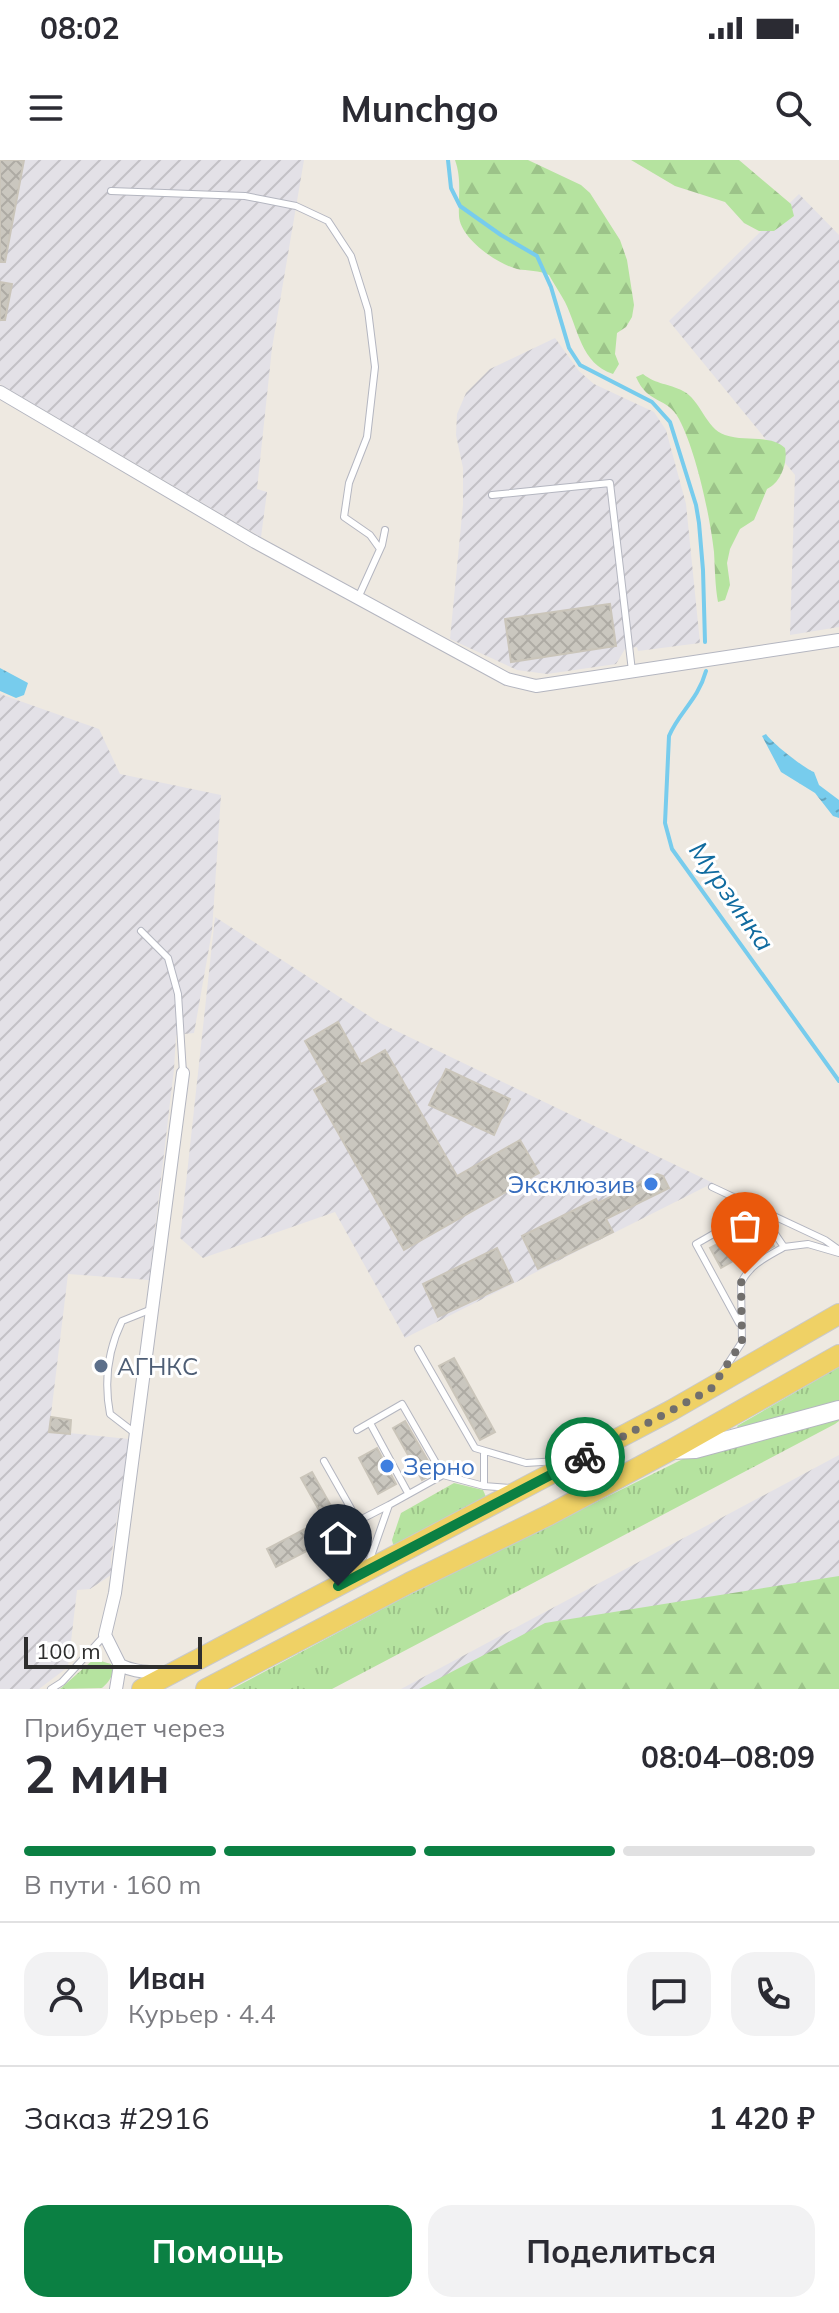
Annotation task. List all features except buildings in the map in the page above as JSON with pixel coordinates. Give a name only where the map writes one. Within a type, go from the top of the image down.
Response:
[{"type":"main road","points":[[142,1689],[711,1389],[839,1314]]},
{"type":"main road","points":[[206,1689],[671,1450],[839,1355]]},
{"type":"street","points":[[0,392],[255,542],[507,679],[536,686],[839,640]]},
{"type":"street","points":[[116,1689],[120,1665],[105,1635],[115,1593],[183,1073]]},
{"type":"street","points":[[671,1450],[695,1449],[839,1410]]},
{"type":"street","points":[[120,1665],[143,1673],[169,1675]]},
{"type":"lane","points":[[111,191],[245,196],[296,206],[328,221],[351,256],[368,310],[375,367],[367,437],[349,483],[344,517],[370,535],[380,549]]},
{"type":"lane","points":[[492,495],[610,483],[632,671]]},
{"type":"lane","points":[[358,598],[385,530]]},
{"type":"lane","points":[[141,931],[168,958],[178,994],[183,1073]]},
{"type":"lane","points":[[712,1187],[825,1240],[839,1252]]},
{"type":"lane","points":[[741,1326],[696,1244],[740,1218],[769,1225],[784,1247]]},
{"type":"lane","points":[[729,1225],[754,1264]]},
{"type":"lane","points":[[711,1389],[742,1342],[741,1283],[754,1264],[784,1247],[808,1244],[839,1252]]},
{"type":"lane","points":[[136,1434],[110,1414],[107,1398],[109,1366],[113,1339],[122,1321],[152,1309]]},
{"type":"lane","points":[[418,1349],[475,1448],[526,1463],[577,1461]]},
{"type":"lane","points":[[357,1430],[402,1404],[443,1475]]},
{"type":"lane","points":[[370,1423],[408,1493]]},
{"type":"lane","points":[[484,1451],[484,1486]]},
{"type":"lane","points":[[324,1461],[358,1521],[443,1475],[484,1486],[523,1489]]},
{"type":"lane","points":[[366,1572],[389,1505]]},
{"type":"lane","points":[[51,1689],[62,1682],[105,1635]]},
{"type":"shaded area","points":[[0,160],[304,160],[272,348],[257,489],[267,492],[261,537],[0,384]]},
{"type":"shaded area","points":[[799,194],[839,235],[839,627],[790,635],[795,475],[669,321]]},
{"type":"shaded area","points":[[555,338],[579,371],[594,384],[654,412],[666,430],[686,504],[700,643],[638,651],[637,647],[625,649],[616,664],[547,674],[517,670],[450,639],[463,505],[463,468],[456,435],[457,414],[466,393],[490,369]]},
{"type":"shaded area","points":[[0,694],[99,729],[120,774],[221,795],[212,931],[194,1033],[176,1035],[149,1280],[68,1274],[49,1431],[129,1439],[111,1575],[90,1589],[77,1590],[68,1667],[39,1689],[0,1689]]},
{"type":"shaded area","points":[[215,917],[380,1023],[713,1183],[405,1338],[335,1212],[203,1258],[180,1238]]},
{"type":"shaded area","points":[[839,1455],[839,1689],[401,1689]]},
{"type":"green space","points":[[455,160],[528,160],[581,185],[590,193],[620,240],[627,260],[634,305],[626,327],[617,333],[615,354],[619,364],[613,374],[602,369],[587,354],[565,302],[549,275],[517,269],[500,262],[481,249],[466,233],[459,216],[459,181]]},
{"type":"green space","points":[[631,160],[739,160],[791,204],[794,216],[774,231],[759,231],[744,223],[725,202],[675,186]]},
{"type":"green space","points":[[643,374],[689,395],[718,432],[732,437],[772,441],[785,448],[780,477],[767,489],[754,520],[740,529],[730,549],[727,563],[730,585],[725,600],[718,602],[709,521],[691,448],[674,412],[641,386],[636,377]]},
{"type":"green space","points":[[839,1367],[839,1401],[740,1431],[737,1426]]},
{"type":"green space","points":[[839,1413],[839,1421],[835,1424],[332,1689],[232,1689],[399,1600],[689,1456]]},
{"type":"green space","points":[[454,1483],[483,1490],[486,1497],[400,1545],[393,1544],[401,1513]]},
{"type":"green space","points":[[839,1576],[839,1689],[419,1689],[545,1623]]},
{"type":"green space","points":[[94,1659],[111,1664],[111,1677],[102,1688],[60,1689]]},
{"type":"water","points":[[0,668],[28,683],[24,695],[16,698],[0,691]]},
{"type":"water","points":[[766,734],[814,772],[819,785],[839,800],[839,818],[833,816],[815,793],[781,772],[762,736]]},
{"type":"waterway","name":"Мурзинка","points":[[448,160],[451,188],[460,206],[537,256],[551,287],[569,348],[580,365],[652,402],[670,422],[699,523],[705,642]]},
{"type":"waterway","name":"Мурзинка","points":[[706,671],[698,690],[669,736],[665,823],[672,849],[839,1081]]},
{"type":"way so far","points":[[585,1457],[711,1389],[742,1342],[741,1283],[745,1274]]},
{"type":"place","name":"Эксклюзив","points":[[651,1184]]},
{"type":"place","name":"АГНКС","points":[[101,1366]]},
{"type":"place","name":"Зерно","points":[[387,1466]]},
{"type":"route","points":[[338,1586],[585,1457]]}]
